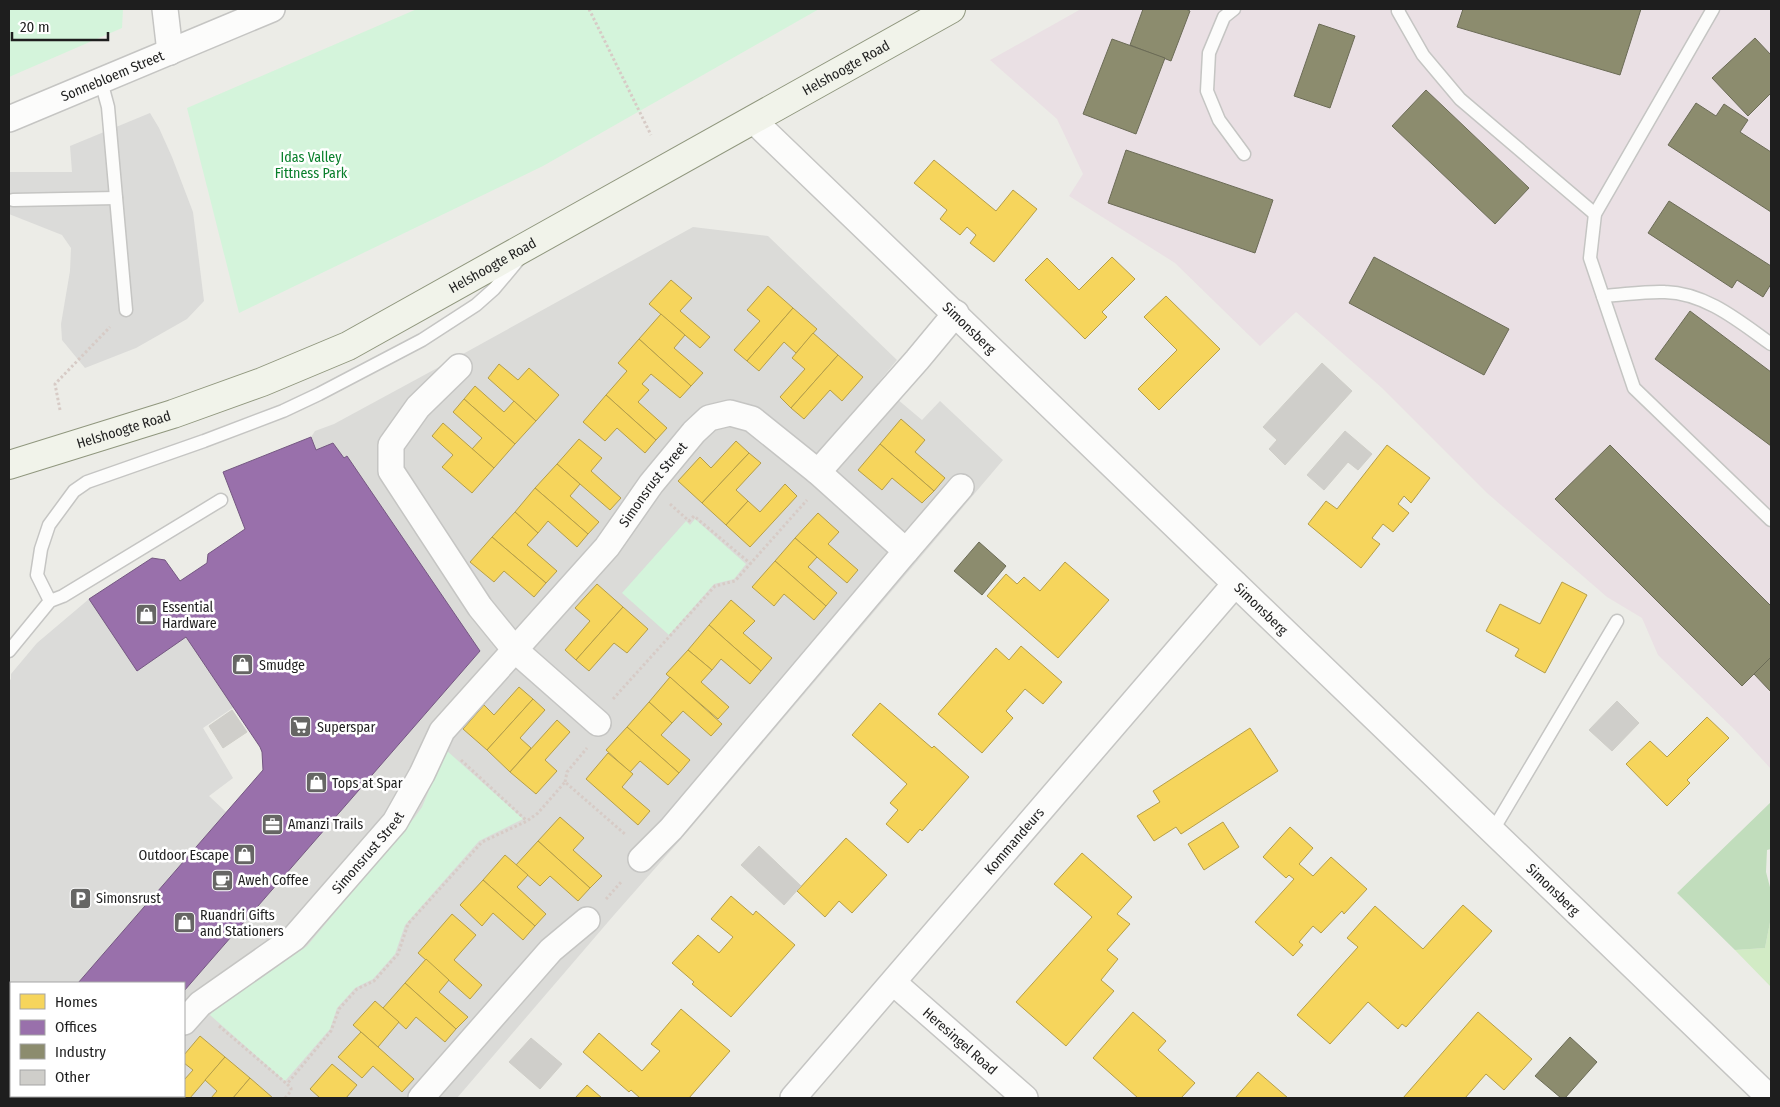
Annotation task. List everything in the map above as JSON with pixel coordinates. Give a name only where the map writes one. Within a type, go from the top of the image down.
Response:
[{"type":"main road","name":"Helshoogte Road","points":[[9,465],[173,414],[271,379],[348,346],[951,9]]},
{"type":"street","points":[[165,9],[170,52]]},
{"type":"street","name":"Sonnebloem Street","points":[[9,119],[272,9]]},
{"type":"street","name":"Simonsberg","points":[[753,120],[956,313],[1770,1098]]},
{"type":"street","points":[[822,476],[956,313]]},
{"type":"street","points":[[458,367],[418,407],[391,445],[391,471],[480,608],[515,650],[596,721]]},
{"type":"street","name":"Simonsrust Street","points":[[191,1014],[294,938],[395,822],[422,774],[442,731],[607,547],[650,486],[694,432],[709,418],[730,413],[752,419],[822,476],[906,551]]},
{"type":"street","points":[[644,856],[671,829],[961,487]]},
{"type":"street","name":"Kommandeurs","points":[[793,1098],[1236,584]]},
{"type":"street","points":[[421,1098],[551,950],[588,920]]},
{"type":"street","name":"Heresingel Road","points":[[894,983],[1025,1098]]},
{"type":"lane","points":[[1234,9],[1224,17],[1209,53],[1207,91],[1219,120],[1244,154]]},
{"type":"lane","points":[[1713,9],[1595,214],[1590,258],[1634,388],[1771,520]]},
{"type":"lane","points":[[1397,10],[1423,55],[1460,98],[1595,214]]},
{"type":"lane","points":[[101,81],[108,107],[126,310]]},
{"type":"lane","points":[[14,200],[116,198]]},
{"type":"lane","points":[[50,601],[37,575],[40,549],[49,525],[74,491],[87,482],[283,411],[422,340],[476,306],[494,289],[531,245]]},
{"type":"lane","points":[[1603,296],[1666,292],[1690,296],[1715,306],[1771,344]]},
{"type":"lane","points":[[9,651],[50,601],[62,596],[221,500]]},
{"type":"lane","points":[[1493,830],[1618,621]]},
{"type":"lane","points":[[9,631],[19,639]]},
{"type":"path","points":[[589,9],[651,135]]},
{"type":"path","points":[[60,410],[55,384],[126,310]]},
{"type":"path","points":[[287,1084],[332,1031],[338,1009],[357,989],[374,981],[398,954],[408,924],[482,842],[527,821],[538,813],[565,782],[567,772],[596,739],[596,721],[715,586],[735,581],[822,476]]},
{"type":"path","points":[[650,486],[690,521],[694,516],[750,564]]},
{"type":"path","points":[[438,739],[527,821]]},
{"type":"path","points":[[565,782],[644,856]]},
{"type":"path","points":[[588,920],[623,879]]},
{"type":"path","points":[[191,1014],[287,1084],[291,1088],[291,1092],[285,1098]]},
{"type":"shaded area","points":[[1081,9],[1771,9],[1771,769],[1738,733],[1658,655],[1642,618],[1607,597],[1487,493],[1382,388],[1296,312],[1260,346],[1175,263],[1069,196],[1083,174],[1057,119],[990,60]]},
{"type":"shaded area","points":[[150,113],[172,157],[193,212],[204,301],[187,319],[136,348],[85,368],[62,340],[61,324],[70,271],[71,248],[62,235],[9,214],[9,172],[72,172],[70,146]]},
{"type":"shaded area","points":[[693,227],[768,236],[897,360],[878,383],[922,420],[940,401],[1003,460],[688,831],[457,1098],[64,1098],[185,1097],[185,990],[480,651],[347,456],[344,458],[333,443],[316,450],[311,437],[315,431],[334,424]]},
{"type":"shaded area","name":"Simonsrust","points":[[89,599],[137,670],[186,637],[234,707],[203,728],[233,778],[209,796],[226,812],[79,982],[10,982],[9,1033],[9,681],[11,674],[37,643]]},
{"type":"green space","points":[[9,9],[123,9],[122,28],[9,77]]},
{"type":"green space","name":"Idas Valley Fittness Park","points":[[417,9],[819,9],[543,166],[239,313],[187,108]]},
{"type":"green space","points":[[695,519],[746,564],[734,579],[714,584],[669,635],[622,593],[686,521],[690,525]]},
{"type":"green space","points":[[446,750],[523,819],[479,841],[405,925],[395,954],[373,979],[355,988],[337,1008],[330,1029],[285,1081],[210,1015],[215,1009],[307,946],[415,817],[422,807]]},
{"type":"green space","points":[[1771,802],[1771,849],[1767,850],[1766,872],[1771,891],[1771,917],[1765,948],[1735,950],[1677,893]]},
{"type":"green space","points":[[1771,917],[1771,987],[1735,950],[1765,948]]},
{"type":"building: Homes","points":[[934,160],[996,211],[1013,190],[1037,209],[994,262],[970,243],[976,235],[967,227],[960,235],[940,219],[947,210],[914,183]]},
{"type":"building: Homes","points":[[1112,257],[1135,279],[1102,312],[1107,317],[1085,339],[1025,280],[1047,258],[1079,290]]},
{"type":"building: Homes","points":[[671,280],[692,298],[680,311],[710,337],[700,348],[649,304]]},
{"type":"building: Homes","points":[[768,286],[793,308],[747,361],[734,350],[760,321],[747,310]]},
{"type":"building: Homes","points":[[1166,296],[1220,349],[1159,410],[1138,389],[1177,350],[1144,317]]},
{"type":"building: Homes","points":[[793,308],[817,329],[796,353],[784,342],[759,371],[747,361]]},
{"type":"building: Homes","points":[[661,314],[685,335],[674,348],[703,373],[691,386],[639,339]]},
{"type":"building: Homes","points":[[813,333],[838,355],[791,408],[780,397],[805,369],[792,358]]},
{"type":"building: Homes","points":[[639,339],[691,386],[680,398],[651,374],[642,384],[649,390],[638,402],[667,428],[656,440],[606,395],[627,371],[618,363]]},
{"type":"building: Homes","points":[[838,355],[863,377],[842,401],[830,390],[804,419],[791,408]]},
{"type":"building: Homes","points":[[499,364],[518,380],[529,368],[559,395],[536,421],[488,378]]},
{"type":"building: Homes","points":[[475,386],[504,412],[514,401],[536,421],[515,444],[464,399]]},
{"type":"building: Homes","points":[[606,395],[656,440],[645,453],[617,428],[605,441],[583,422]]},
{"type":"building: Homes","points":[[464,399],[515,444],[494,468],[472,449],[482,438],[453,412]]},
{"type":"building: Homes","points":[[901,419],[925,440],[915,452],[945,478],[934,491],[880,444]]},
{"type":"building: Homes","points":[[443,423],[494,468],[472,493],[442,467],[453,455],[432,436]]},
{"type":"building: Homes","points":[[579,439],[602,458],[591,471],[621,498],[610,510],[557,464]]},
{"type":"building: Homes","points":[[736,441],[749,453],[702,503],[678,481],[700,457],[711,468]]},
{"type":"building: Homes","points":[[880,444],[934,491],[922,503],[892,478],[882,490],[858,470]]},
{"type":"building: Homes","points":[[1387,445],[1430,478],[1411,503],[1404,496],[1398,504],[1409,513],[1393,532],[1383,524],[1372,538],[1380,544],[1361,568],[1308,524],[1326,501],[1337,509]]},
{"type":"building: Homes","points":[[749,453],[761,463],[736,490],[748,501],[726,525],[702,503]]},
{"type":"building: Homes","points":[[557,464],[580,484],[570,496],[599,522],[588,534],[535,488]]},
{"type":"building: Homes","points":[[785,484],[797,496],[750,547],[726,525],[748,501],[760,512]]},
{"type":"building: Homes","points":[[535,488],[588,534],[577,547],[548,521],[538,533],[515,512]]},
{"type":"building: Homes","points":[[515,512],[538,533],[527,545],[557,571],[546,583],[492,537]]},
{"type":"building: Homes","points":[[818,513],[839,532],[828,544],[858,570],[847,583],[795,538]]},
{"type":"building: Homes","points":[[492,537],[546,583],[534,597],[504,571],[494,582],[470,562]]},
{"type":"building: Homes","points":[[795,538],[817,557],[808,567],[837,593],[826,606],[775,561]]},
{"type":"building: Homes","points":[[775,561],[826,606],[814,620],[784,594],[774,606],[752,587]]},
{"type":"building: Homes","points":[[1065,562],[1109,600],[1058,658],[987,596],[1006,574],[1017,584],[1024,577],[1040,591]]},
{"type":"building: Homes","points":[[1562,582],[1587,595],[1545,673],[1515,656],[1519,649],[1486,631],[1500,604],[1540,624]]},
{"type":"building: Homes","points":[[597,584],[623,607],[576,660],[565,650],[590,621],[575,608]]},
{"type":"building: Homes","points":[[731,600],[755,621],[743,633],[772,658],[761,671],[709,625]]},
{"type":"building: Homes","points":[[623,607],[648,629],[627,653],[614,643],[589,671],[576,660]]},
{"type":"building: Homes","points":[[709,625],[761,671],[750,684],[721,659],[712,670],[688,650]]},
{"type":"building: Homes","points":[[1021,646],[1062,682],[1043,704],[1025,689],[1006,711],[1013,718],[982,753],[938,714],[996,648],[1009,660]]},
{"type":"building: Homes","points":[[688,650],[712,670],[701,682],[729,707],[718,719],[666,674]]},
{"type":"building: Homes","points":[[670,677],[722,724],[711,736],[683,711],[672,723],[649,702]]},
{"type":"building: Homes","points":[[519,687],[533,699],[487,750],[463,729],[484,705],[494,715]]},
{"type":"building: Homes","points":[[533,699],[545,710],[520,738],[531,748],[510,772],[487,750]]},
{"type":"building: Homes","points":[[649,702],[672,723],[661,735],[690,760],[679,773],[627,727]]},
{"type":"building: Homes","points":[[880,703],[969,777],[922,831],[920,829],[908,843],[886,824],[898,810],[890,803],[907,784],[852,735]]},
{"type":"building: Homes","points":[[1707,717],[1729,738],[1687,780],[1690,783],[1667,806],[1626,764],[1650,741],[1667,757]]},
{"type":"building: Homes","points":[[557,720],[570,732],[545,760],[557,771],[536,794],[510,772]]},
{"type":"building: Homes","points":[[627,727],[679,773],[668,785],[640,761],[630,772],[606,750]]},
{"type":"building: Homes","points":[[1250,728],[1278,771],[1181,834],[1176,827],[1154,841],[1137,816],[1160,802],[1153,791]]},
{"type":"building: Homes","points":[[608,753],[633,774],[622,787],[650,811],[638,825],[586,779]]},
{"type":"building: Homes","points":[[560,817],[584,838],[573,850],[602,876],[590,888],[538,841]]},
{"type":"building: Homes","points":[[1223,822],[1239,847],[1204,870],[1188,844]]},
{"type":"building: Homes","points":[[1290,827],[1313,848],[1299,864],[1313,876],[1331,857],[1367,889],[1344,914],[1342,911],[1321,933],[1313,926],[1299,942],[1303,945],[1293,956],[1255,922],[1294,879],[1289,875],[1286,878],[1263,857]]},
{"type":"building: Homes","points":[[846,838],[887,875],[852,913],[839,901],[825,917],[797,891]]},
{"type":"building: Homes","points":[[538,841],[590,888],[578,901],[550,876],[540,886],[516,865]]},
{"type":"building: Homes","points":[[1082,853],[1132,897],[1117,914],[1130,924],[1107,950],[1118,959],[1101,980],[1114,991],[1066,1046],[1016,1002],[1092,917],[1054,884]]},
{"type":"building: Homes","points":[[505,855],[528,875],[517,887],[546,914],[535,926],[483,880]]},
{"type":"building: Homes","points":[[483,880],[535,926],[523,940],[493,913],[482,926],[460,905]]},
{"type":"building: Homes","points":[[731,896],[753,915],[756,911],[795,945],[731,1017],[692,984],[694,982],[672,963],[698,935],[719,953],[733,937],[711,919]]},
{"type":"building: Homes","points":[[1463,905],[1492,931],[1406,1027],[1402,1024],[1398,1029],[1368,1002],[1330,1044],[1297,1015],[1358,947],[1347,938],[1375,906],[1423,949]]},
{"type":"building: Homes","points":[[452,914],[476,935],[454,960],[482,985],[470,999],[418,953]]},
{"type":"building: Homes","points":[[426,959],[449,980],[439,992],[468,1017],[456,1029],[405,983]]},
{"type":"building: Homes","points":[[405,983],[456,1029],[445,1042],[416,1017],[406,1029],[383,1008]]},
{"type":"building: Homes","points":[[375,1001],[399,1022],[378,1047],[353,1025]]},
{"type":"building: Homes","points":[[681,1009],[730,1051],[689,1098],[640,1098],[631,1090],[629,1092],[583,1052],[599,1033],[642,1071],[660,1051],[651,1044]]},
{"type":"building: Homes","points":[[1133,1012],[1166,1041],[1158,1050],[1195,1083],[1181,1098],[1138,1098],[1093,1058]]},
{"type":"building: Homes","points":[[1478,1012],[1532,1059],[1504,1090],[1486,1074],[1465,1098],[1403,1098]]},
{"type":"building: Homes","points":[[361,1032],[414,1079],[402,1092],[373,1066],[362,1078],[338,1057]]},
{"type":"building: Homes","points":[[200,1036],[225,1057],[190,1098],[168,1098],[185,1097],[185,1079],[193,1070],[185,1064],[185,1054]]},
{"type":"building: Homes","points":[[225,1057],[250,1078],[233,1098],[211,1098],[217,1091],[205,1080]]},
{"type":"building: Homes","points":[[332,1064],[357,1085],[346,1098],[320,1098],[310,1089]]},
{"type":"building: Homes","points":[[1258,1072],[1288,1098],[1235,1098]]},
{"type":"building: Homes","points":[[250,1078],[273,1098],[233,1098]]},
{"type":"building: Homes","points":[[587,1085],[602,1098],[575,1098]]},
{"type":"building: Offices","points":[[311,437],[316,450],[333,443],[344,458],[347,456],[480,651],[185,990],[185,982],[79,982],[263,770],[260,747],[186,637],[137,671],[89,599],[152,558],[165,560],[180,581],[207,563],[208,554],[245,529],[223,472]]},
{"type":"building: Offices","points":[[9,1033],[10,1097],[66,1097],[9,1098]]},
{"type":"building: Industry","points":[[1143,9],[1186,9],[1190,11],[1171,61],[1130,45]]},
{"type":"building: Industry","points":[[1463,9],[1641,9],[1620,75],[1457,27]]},
{"type":"building: Industry","points":[[1319,24],[1355,36],[1330,108],[1294,96]]},
{"type":"building: Industry","points":[[1755,38],[1771,55],[1771,93],[1748,116],[1712,78]]},
{"type":"building: Industry","points":[[1112,39],[1165,58],[1136,134],[1083,114]]},
{"type":"building: Industry","points":[[1426,90],[1529,188],[1495,224],[1392,126]]},
{"type":"building: Industry","points":[[1696,103],[1716,116],[1724,104],[1748,120],[1740,132],[1771,152],[1771,212],[1668,145]]},
{"type":"building: Industry","points":[[1126,150],[1273,200],[1255,253],[1108,203]]},
{"type":"building: Industry","points":[[1669,201],[1771,266],[1771,284],[1763,297],[1737,280],[1732,288],[1648,233]]},
{"type":"building: Industry","points":[[1374,257],[1509,329],[1484,375],[1349,303]]},
{"type":"building: Industry","points":[[1690,311],[1771,372],[1771,446],[1655,359]]},
{"type":"building: Industry","points":[[1610,445],[1771,606],[1771,657],[1742,686],[1555,499]]},
{"type":"building: Industry","points":[[979,542],[1006,566],[982,595],[954,571]]},
{"type":"building: Industry","points":[[1771,657],[1771,692],[1754,674]]},
{"type":"building: Industry","points":[[1570,1037],[1597,1062],[1565,1098],[1561,1098],[1535,1076]]},
{"type":"building: Other","points":[[1322,363],[1352,391],[1285,465],[1269,449],[1277,440],[1263,427]]},
{"type":"building: Other","points":[[1345,431],[1372,454],[1358,470],[1348,462],[1324,490],[1307,475]]},
{"type":"building: Other","points":[[1617,701],[1639,723],[1612,751],[1589,730]]},
{"type":"building: Other","points":[[232,710],[247,732],[223,748],[209,726]]},
{"type":"building: Other","points":[[759,846],[801,886],[784,905],[741,865]]},
{"type":"building: Other","points":[[531,1038],[562,1064],[540,1089],[509,1062]]},
{"type":"place","name":"Essential Hardware","points":[[146,615]]},
{"type":"place","name":"Smudge","points":[[243,665]]},
{"type":"place","name":"Superspar","points":[[301,727]]},
{"type":"place","name":"Tops at Spar","points":[[316,783]]},
{"type":"place","name":"Amanzi Trails","points":[[272,824]]},
{"type":"place","name":"Outdoor Escape","points":[[245,855]]},
{"type":"place","name":"Aweh Coffee","points":[[222,880]]},
{"type":"place","name":"Simonsrust","points":[[80,898]]},
{"type":"place","name":"Ruandri Gifts and Stationers","points":[[184,923]]}]
